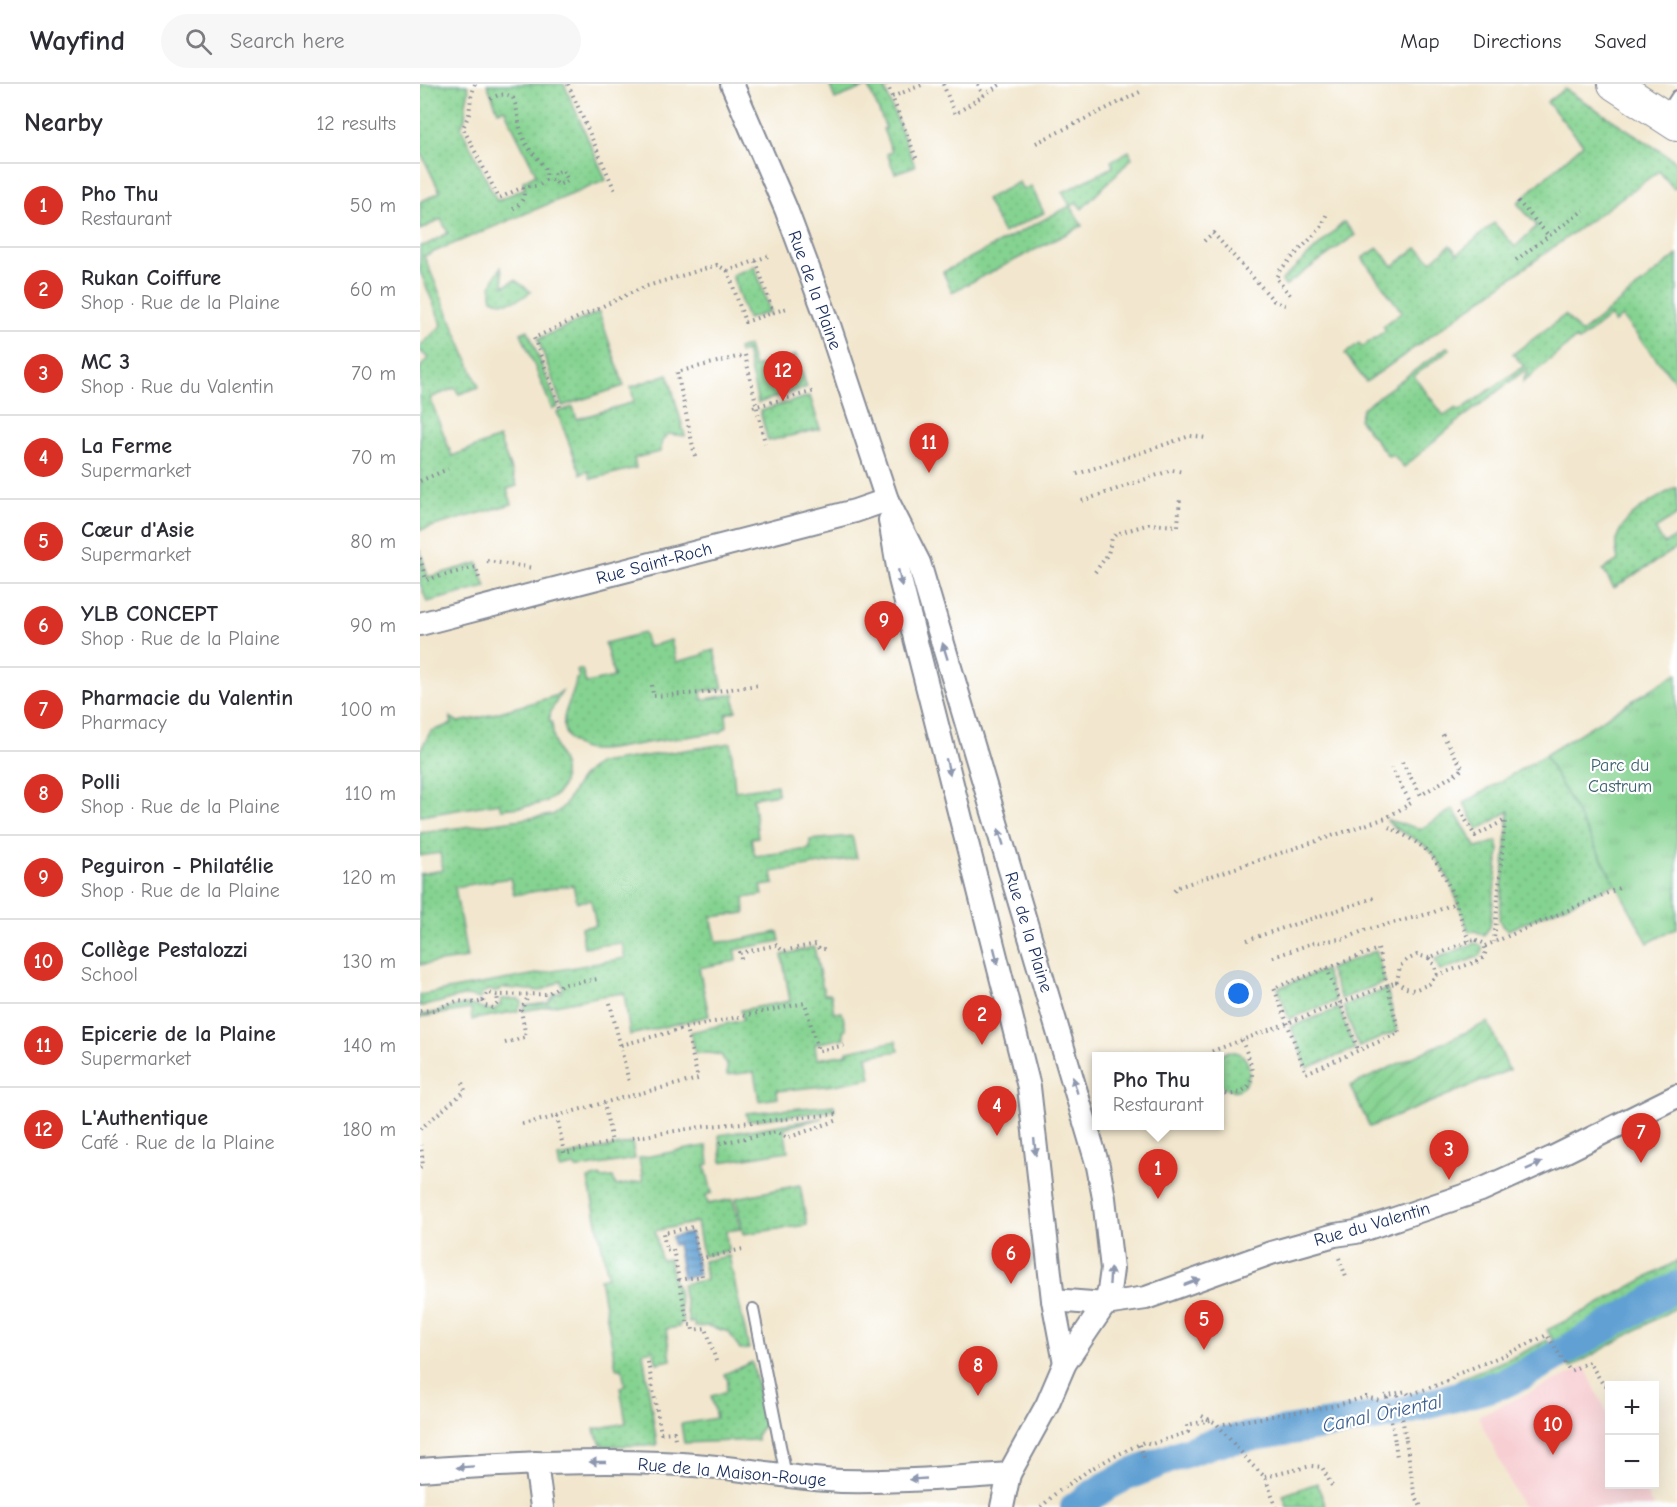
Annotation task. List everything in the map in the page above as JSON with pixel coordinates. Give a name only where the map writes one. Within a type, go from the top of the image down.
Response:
[{"type":"main road","points":[[1614,84],[1673,112]]},
{"type":"street","name":"Rue de la Plaine","points":[[732,84],[786,209],[826,316],[887,500],[919,563],[1098,1166],[1112,1269],[1109,1291],[1105,1304],[1065,1363],[1047,1405],[1009,1474],[1002,1507]]},
{"type":"street","name":"Rue de la Plaine","points":[[887,500],[900,579],[1029,1087],[1053,1300],[1065,1363]]},
{"type":"street","name":"Rue Saint-Roch","points":[[420,624],[855,511],[887,500]]},
{"type":"street","name":"Rue du Valentin","points":[[1053,1300],[1105,1304],[1146,1298],[1271,1253],[1335,1235],[1356,1232],[1481,1190],[1554,1157],[1677,1096]]},
{"type":"street","name":"Rue de la Maison-Rouge","points":[[420,1470],[595,1462],[729,1468],[840,1481],[888,1481],[1009,1474]]},
{"type":"street","points":[[536,1463],[542,1507]]},
{"type":"lane","points":[[753,1309],[786,1476]]},
{"type":"path","points":[[475,84],[469,114],[463,128],[499,198],[540,184],[545,180],[547,173],[522,134],[513,98],[504,94],[486,101]]},
{"type":"path","points":[[568,84],[615,191]]},
{"type":"path","points":[[887,84],[917,160]]},
{"type":"path","points":[[892,97],[924,84]]},
{"type":"path","points":[[943,84],[955,114],[1001,84]]},
{"type":"path","points":[[978,84],[983,96]]},
{"type":"path","points":[[1036,143],[1140,93]]},
{"type":"path","points":[[545,180],[554,180]]},
{"type":"path","points":[[513,209],[520,205],[523,188]]},
{"type":"path","points":[[1518,201],[1549,236]]},
{"type":"path","points":[[1516,260],[1584,210]]},
{"type":"path","points":[[1290,295],[1276,278],[1280,270],[1321,228],[1328,211]]},
{"type":"path","points":[[1204,241],[1213,233],[1274,301],[1285,305]]},
{"type":"path","points":[[728,271],[768,256]]},
{"type":"path","points":[[756,261],[773,313]]},
{"type":"path","points":[[560,406],[534,338],[644,287],[717,265],[728,271],[746,322],[787,308]]},
{"type":"path","points":[[624,296],[627,301]]},
{"type":"path","points":[[695,456],[677,372],[745,355],[765,443]]},
{"type":"path","points":[[755,407],[815,391]]},
{"type":"path","points":[[1077,474],[1190,436],[1207,438]]},
{"type":"path","points":[[420,481],[448,469]]},
{"type":"path","points":[[1082,501],[1172,470],[1184,472]]},
{"type":"path","points":[[1095,572],[1108,554],[1112,538],[1116,534],[1149,524],[1178,526],[1180,496]]},
{"type":"path","points":[[420,558],[426,580],[476,567],[481,588]]},
{"type":"path","points":[[487,561],[533,567],[539,576]]},
{"type":"path","points":[[652,685],[653,696],[701,693],[759,685]]},
{"type":"path","points":[[1402,762],[1421,795],[1463,769],[1441,732]]},
{"type":"path","points":[[1174,891],[1178,887],[1386,818],[1411,803],[1391,768]]},
{"type":"path","points":[[1460,810],[1475,836],[1505,820],[1494,942]]},
{"type":"path","points":[[1389,827],[1426,850],[1444,874],[1469,941]]},
{"type":"path","points":[[1485,946],[1619,888]]},
{"type":"path","points":[[1247,940],[1377,897]]},
{"type":"path","points":[[1273,957],[1313,944],[1347,938],[1365,930],[1432,913],[1455,903]]},
{"type":"path","points":[[1469,941],[1480,941],[1485,946],[1485,953],[1481,959],[1437,975],[1429,984],[1414,990],[1397,982],[1400,966],[1417,955],[1429,958],[1469,941]]},
{"type":"path","points":[[741,959],[740,953],[776,945],[783,951],[816,944],[819,949],[827,949]]},
{"type":"path","points":[[1378,949],[1399,1033],[1305,1073],[1274,988],[1327,968],[1378,949]]},
{"type":"path","points":[[1429,958],[1435,966],[1437,975]]},
{"type":"path","points":[[1327,968],[1358,1050]]},
{"type":"path","points":[[497,995],[498,1003],[493,1008],[485,1006],[484,996],[488,993],[497,995],[547,994],[561,985],[597,979]]},
{"type":"path","points":[[1210,1052],[1397,982]]},
{"type":"path","points":[[505,1043],[526,1037],[521,1010],[529,995]]},
{"type":"path","points":[[420,1011],[433,1010],[457,1001],[483,1001]]},
{"type":"path","points":[[610,1003],[629,1082]]},
{"type":"path","points":[[621,1045],[686,1028],[805,1003],[818,1051],[845,1045]]},
{"type":"path","points":[[522,1124],[698,1079],[686,1028]]},
{"type":"path","points":[[1224,1094],[1238,1093],[1247,1088],[1252,1081],[1253,1071],[1242,1040]]},
{"type":"path","points":[[420,1129],[465,1091],[463,1082]]},
{"type":"path","points":[[557,1116],[564,1153],[612,1142],[604,1103]]},
{"type":"path","points":[[632,1138],[700,1127],[837,1114]]},
{"type":"path","points":[[720,1143],[777,1132],[787,1138],[838,1120]]},
{"type":"path","points":[[420,1167],[423,1166],[421,1145]]},
{"type":"path","points":[[679,1280],[702,1276],[693,1227],[663,1233],[666,1250],[673,1249],[679,1280],[688,1325],[692,1325],[693,1330],[706,1328],[716,1361]]},
{"type":"path","points":[[699,1259],[743,1249]]},
{"type":"path","points":[[1336,1251],[1346,1277]]},
{"type":"path","points":[[1397,1457],[1385,1395],[1406,1391],[1408,1395],[1451,1380],[1455,1375],[1547,1335],[1570,1371],[1589,1362],[1605,1385]]},
{"type":"path","points":[[648,1362],[661,1433],[674,1432],[680,1465]]},
{"type":"path","points":[[1398,1392],[1414,1492],[1421,1507]]},
{"type":"path","points":[[1224,1424],[1334,1406],[1366,1397],[1381,1401]]},
{"type":"path","points":[[1202,1416],[1216,1423],[1265,1477],[1276,1507]]},
{"type":"path","points":[[1041,1507],[1089,1470],[1144,1442],[1152,1444],[1188,1432],[1187,1425],[1211,1420]]},
{"type":"path","points":[[1139,1445],[1146,1462]]},
{"type":"path","points":[[1265,1477],[1311,1466],[1322,1467],[1332,1486]]},
{"type":"shaded area","points":[[1585,1367],[1605,1410],[1605,1489],[1644,1489],[1653,1507],[1522,1507],[1478,1416]]},
{"type":"green space","points":[[420,84],[467,84],[469,91],[461,127],[497,201],[525,188],[523,181],[536,174],[504,109],[498,111],[487,84],[564,84],[606,180],[424,256],[479,387],[459,394],[455,388],[430,398],[452,456],[499,438],[517,486],[507,489],[512,504],[420,530],[420,368],[428,358],[420,351],[420,346],[442,325],[420,271],[420,246],[448,233],[441,219],[420,230],[420,202],[440,192],[420,151]]},
{"type":"green space","points":[[829,84],[883,84],[915,166],[895,173],[887,154],[892,152],[883,129],[886,128],[868,86],[835,99]]},
{"type":"green space","points":[[1565,89],[1677,162],[1677,188],[1674,189],[1659,171],[1366,382],[1345,354],[1359,343],[1362,347],[1386,330],[1383,326],[1402,312],[1362,258],[1378,248],[1393,266],[1417,248],[1432,261],[1450,245],[1458,254],[1494,223],[1515,247],[1537,226],[1517,203],[1583,144],[1547,102]]},
{"type":"green space","points":[[1129,151],[1132,158],[1082,209],[1077,203],[1071,206],[1082,226],[952,292],[943,272],[1070,206],[1063,192],[1113,167],[1111,161]]},
{"type":"green space","points":[[1019,182],[1023,190],[1031,186],[1044,213],[1003,233],[986,199]]},
{"type":"green space","points":[[1344,222],[1355,235],[1285,286],[1283,279]]},
{"type":"green space","points":[[1677,255],[1677,384],[1622,317],[1614,323],[1610,316],[1579,341],[1575,339],[1523,382],[1528,368],[1456,423],[1404,467],[1393,455],[1388,456],[1359,419],[1363,408],[1447,347],[1450,349],[1414,376],[1444,416],[1456,408],[1459,411],[1524,366],[1513,354],[1565,315],[1581,333]]},
{"type":"green space","points":[[755,266],[770,312],[747,319],[732,275]]},
{"type":"green space","points":[[501,267],[504,286],[515,280],[531,292],[512,301],[502,302],[492,299],[491,286]]},
{"type":"green space","points":[[599,312],[624,386],[562,406],[538,339]]},
{"type":"green space","points":[[528,330],[558,407],[552,409],[521,333]]},
{"type":"green space","points":[[748,346],[754,367],[796,355],[807,387],[758,403],[746,351],[739,353],[738,349]]},
{"type":"green space","points":[[668,374],[685,436],[668,434],[662,441],[660,452],[634,458],[636,468],[591,479],[588,471],[581,474],[557,412],[573,407],[577,419],[634,402],[631,387]]},
{"type":"green space","points":[[810,396],[820,429],[768,441],[760,411]]},
{"type":"green space","points":[[1677,488],[1677,515],[1655,529],[1664,544],[1677,536],[1677,548],[1614,588],[1603,570],[1618,560],[1616,543],[1619,532],[1640,509]]},
{"type":"green space","points":[[420,550],[428,577],[478,563],[486,587],[427,602],[420,583]]},
{"type":"green space","points":[[644,633],[648,647],[671,640],[676,662],[714,650],[723,689],[701,691],[702,700],[734,694],[736,711],[726,714],[727,726],[721,732],[606,749],[589,750],[578,747],[569,739],[564,725],[576,679],[579,678],[577,670],[582,669],[586,683],[614,677],[605,643]]},
{"type":"green space","name":"Parc du Castrum","points":[[1677,673],[1677,928],[1648,943],[1545,755]]},
{"type":"green space","points":[[563,690],[551,711],[549,721],[552,722],[555,743],[564,768],[564,781],[560,790],[553,797],[544,802],[523,807],[501,809],[499,803],[420,816],[420,750],[431,731],[452,724],[450,717],[458,722],[479,718],[555,696]]},
{"type":"green space","points":[[731,743],[735,791],[777,785],[778,794],[753,798],[758,837],[751,838],[755,856],[810,849],[810,840],[852,836],[857,858],[772,872],[774,884],[761,886],[763,895],[744,898],[745,913],[711,917],[717,942],[778,932],[780,941],[735,950],[736,961],[699,968],[709,1016],[630,1035],[624,993],[525,1011],[525,1006],[548,1003],[555,994],[561,992],[563,988],[561,981],[541,991],[505,988],[496,991],[488,990],[482,994],[480,999],[465,996],[420,1006],[420,995],[625,958],[622,943],[584,947],[581,928],[596,925],[591,900],[577,902],[573,885],[514,895],[510,878],[455,887],[467,958],[420,965],[420,874],[443,870],[440,853],[420,856],[420,833],[552,815],[565,804],[584,775],[599,763]]},
{"type":"green space","points":[[1545,755],[1616,884],[1508,930],[1499,920],[1509,811],[1478,830],[1464,803]]},
{"type":"green space","points":[[1453,809],[1477,848],[1497,841],[1499,851],[1490,927],[1484,935],[1475,931],[1469,932],[1448,878],[1429,849],[1387,820],[1421,829]]},
{"type":"green space","points":[[1475,943],[1482,948],[1480,956],[1440,971],[1435,959]]},
{"type":"green space","points":[[814,947],[824,994],[831,994],[834,1013],[842,1012],[846,1030],[843,1031],[844,1038],[815,1044],[817,1059],[896,1041],[899,1051],[867,1056],[871,1078],[834,1085],[777,1091],[778,1098],[759,1101],[754,1072],[727,1075],[727,1065],[721,1055],[695,1053],[691,1032],[743,1020],[741,1010],[790,1001],[782,955]]},
{"type":"green space","points":[[1376,951],[1385,982],[1341,999],[1329,969]]},
{"type":"green space","points":[[1325,970],[1336,1001],[1289,1019],[1278,988]]},
{"type":"green space","points":[[1387,989],[1397,1031],[1359,1047],[1343,1006]]},
{"type":"green space","points":[[501,999],[518,999],[522,1002],[518,1011],[472,1020],[471,1009],[420,1017],[420,1015],[463,1005],[494,1010],[500,1005]]},
{"type":"green space","points":[[1339,1008],[1355,1049],[1307,1068],[1291,1027]]},
{"type":"green space","points":[[1488,1022],[1509,1070],[1370,1127],[1350,1086]]},
{"type":"green space","points":[[1229,1051],[1237,1052],[1248,1063],[1249,1077],[1241,1088],[1228,1090],[1224,1088],[1224,1054]]},
{"type":"green space","points":[[834,1105],[835,1110],[748,1121],[746,1113]]},
{"type":"green space","points":[[822,1118],[784,1128],[788,1151],[722,1162],[719,1135]]},
{"type":"green space","points":[[632,1143],[635,1159],[576,1169],[575,1166],[560,1169],[558,1157]]},
{"type":"green space","points":[[707,1146],[709,1164],[705,1165],[712,1193],[706,1195],[708,1204],[733,1199],[740,1229],[726,1231],[728,1251],[703,1256],[697,1222],[655,1231],[661,1260],[669,1259],[674,1285],[677,1285],[683,1323],[679,1324],[679,1327],[666,1329],[671,1360],[657,1363],[653,1350],[643,1352],[657,1445],[602,1446],[594,1429],[626,1423],[620,1387],[625,1386],[622,1368],[616,1368],[600,1278],[608,1276],[588,1179],[600,1176],[601,1178],[613,1177],[616,1186],[643,1181],[639,1158]]},
{"type":"green space","points":[[800,1185],[807,1225],[743,1234],[736,1198]]},
{"type":"green space","points":[[729,1256],[749,1349],[740,1350],[729,1332],[708,1326],[695,1327],[694,1322],[689,1323],[682,1284],[706,1280],[703,1261]]},
{"type":"green space","points":[[1677,1261],[1677,1273],[1555,1344],[1547,1330]]},
{"type":"green space","points":[[1677,1294],[1677,1307],[1570,1368],[1565,1358]]},
{"type":"green space","points":[[1547,1340],[1551,1347],[1503,1373],[1432,1399],[1436,1389],[1457,1383],[1459,1379],[1520,1354]]},
{"type":"green space","points":[[752,1362],[767,1426],[761,1428],[757,1434],[757,1440],[684,1443],[681,1424],[716,1418],[711,1396],[726,1392],[728,1381],[724,1374]]},
{"type":"green space","points":[[1317,1483],[1326,1507],[1287,1507],[1283,1495]]},
{"type":"water","points":[[691,1233],[699,1275],[683,1278],[677,1244],[673,1245],[672,1237]]},
{"type":"waterway","name":"Canal Oriental","points":[[1075,1507],[1126,1476],[1216,1442],[1393,1414],[1502,1384],[1522,1375],[1677,1286]]},
{"type":"place","name":"L'Authentique","points":[[783,401]]},
{"type":"place","name":"Epicerie de la Plaine","points":[[929,473]]},
{"type":"place","name":"Peguiron - Philatélie","points":[[884,651]]},
{"type":"place","name":"Rukan Coiffure","points":[[982,1045]]},
{"type":"place","name":"La Ferme","points":[[997,1136]]},
{"type":"place","name":"Pharmacie du Valentin","points":[[1641,1163]]},
{"type":"place","name":"MC 3","points":[[1449,1180]]},
{"type":"place","name":"Pho Thu","points":[[1158,1199]]},
{"type":"place","name":"YLB CONCEPT","points":[[1011,1284]]},
{"type":"place","name":"Cœur d'Asie","points":[[1204,1350]]},
{"type":"place","name":"Polli","points":[[978,1396]]},
{"type":"place","name":"Collège Pestalozzi","points":[[1553,1455]]}]
